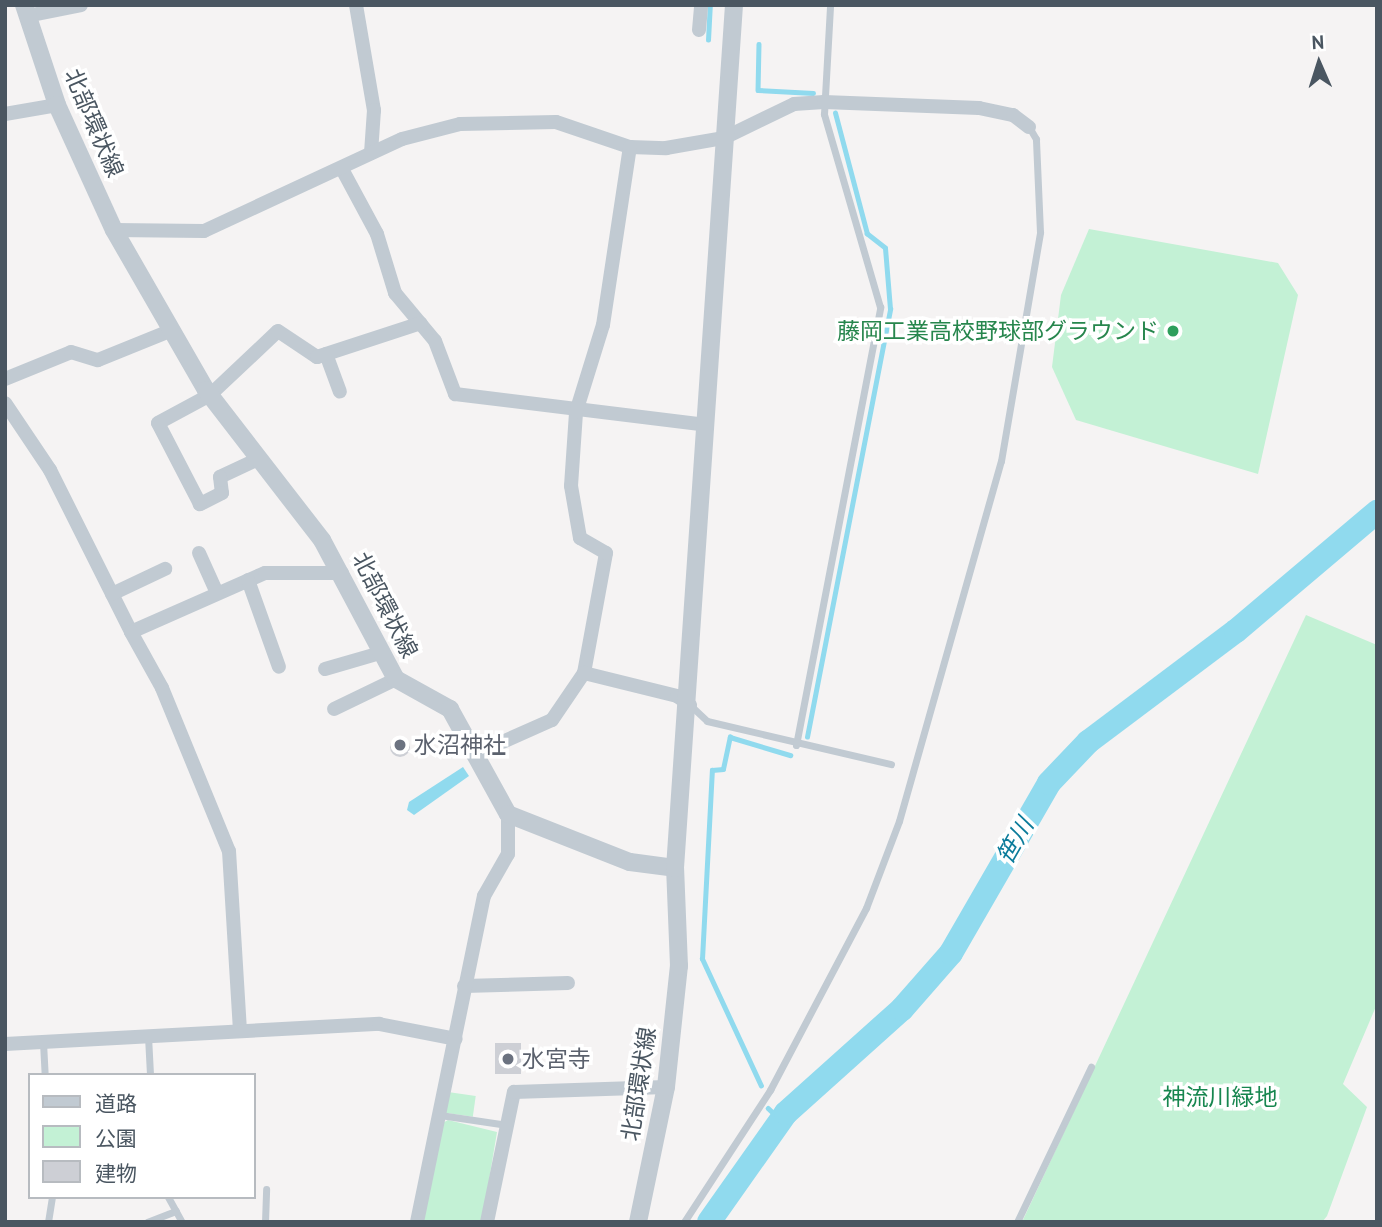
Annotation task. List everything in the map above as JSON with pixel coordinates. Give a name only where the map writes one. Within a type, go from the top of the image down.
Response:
[{"type":"street","points":[[25,10],[81,5]]},
{"type":"street","points":[[356,5],[374,110],[371,153]]},
{"type":"street","points":[[699,30],[701,5]]},
{"type":"street","name":"北部環状線","points":[[638,1222],[666,1087],[679,966],[675,868],[690,705],[734,5]]},
{"type":"street","name":"北部環状線","points":[[25,10],[57,106],[114,230],[210,395],[342,573],[380,653],[396,679],[450,709],[472,755],[508,814]]},
{"type":"street","points":[[114,230],[204,231],[342,169],[371,153],[440,128],[474,124],[556,122],[630,147],[724,138],[794,104],[824,102],[979,108],[1013,115],[1029,127]]},
{"type":"street","points":[[5,114],[57,106]]},
{"type":"street","points":[[472,755],[552,720],[584,673],[606,553],[580,538],[571,486],[576,412],[603,325],[630,147]]},
{"type":"street","points":[[342,169],[377,234],[395,293],[421,323],[455,394],[576,412],[706,425]]},
{"type":"street","points":[[258,459],[220,477],[222,493],[200,504],[158,423],[210,395],[278,331],[317,357],[421,323]]},
{"type":"street","points":[[5,379],[71,352],[97,360],[172,330]]},
{"type":"street","points":[[326,354],[340,392]]},
{"type":"street","points":[[5,403],[50,470],[162,688],[229,851],[240,1030]]},
{"type":"street","points":[[199,552],[217,593]]},
{"type":"street","points":[[112,594],[165,569]]},
{"type":"street","points":[[131,632],[248,580],[282,569],[342,573]]},
{"type":"street","points":[[248,580],[279,667]]},
{"type":"street","points":[[326,670],[380,653]]},
{"type":"street","points":[[584,673],[677,696],[690,705]]},
{"type":"street","points":[[334,709],[396,679]]},
{"type":"street","points":[[417,1222],[484,896],[508,854],[508,814],[630,862],[675,868]]},
{"type":"street","points":[[464,986],[568,983]]},
{"type":"street","points":[[5,1044],[379,1024],[456,1039]]},
{"type":"street","points":[[487,1222],[514,1092],[666,1087]]},
{"type":"lane","points":[[796,745],[880,307],[838,177],[824,102],[830,5]]},
{"type":"lane","points":[[684,1222],[749,1128],[866,908],[918,762],[1003,448],[1040,232],[1036,139],[1029,127]]},
{"type":"lane","points":[[690,705],[707,720],[796,745],[891,764]]},
{"type":"lane","points":[[148,1036],[150,1073]]},
{"type":"lane","points":[[43,1042],[45,1073]]},
{"type":"lane","points":[[1017,1222],[1091,1067]]},
{"type":"lane","points":[[439,1115],[507,1125]]},
{"type":"lane","points":[[265,1222],[267,1189]]},
{"type":"lane","points":[[48,1222],[52,1199]]},
{"type":"lane","points":[[169,1199],[182,1222]]},
{"type":"lane","points":[[148,1222],[176,1211]]},
{"type":"green space","name":"藤岡工業高校野球部グラウンド","points":[[1089,229],[1278,263],[1298,295],[1258,474],[1076,420],[1052,367],[1061,295]]},
{"type":"green space","name":"神流川緑地","points":[[1306,615],[1377,645],[1377,1004],[1343,1084],[1367,1107],[1327,1216],[1322,1222],[1022,1222]]},
{"type":"green space","points":[[448,1092],[476,1096],[473,1117],[445,1113]]},
{"type":"green space","points":[[448,1120],[497,1132],[482,1222],[421,1222],[441,1124]]},
{"type":"water","points":[[463,767],[469,776],[414,815],[407,810],[409,802]]},
{"type":"building","name":"水沼神社","points":[[400,737],[407,740],[410,747],[407,754],[400,757],[393,754],[390,747],[393,740]]},
{"type":"building","name":"水宮寺","points":[[495,1043],[521,1043],[521,1074],[495,1074]]},
{"type":"waterway","points":[[708,40],[710,5]]},
{"type":"waterway","points":[[759,44],[758,90],[813,93]]},
{"type":"waterway","points":[[807,737],[890,309],[885,248],[867,234],[835,113]]},
{"type":"waterway","name":"笹川","points":[[709,1222],[786,1113],[902,1009],[951,953],[1049,783],[1088,742],[1236,631],[1377,512]]},
{"type":"waterway","points":[[761,1086],[702,959],[712,770],[723,769],[730,737],[790,755]]},
{"type":"waterway","points":[[768,1108],[781,1120]]},
{"type":"place","name":"藤岡工業高校野球部グラウンド","points":[[1173,331]]},
{"type":"place","name":"水沼神社","points":[[400,745]]},
{"type":"place","name":"水宮寺","points":[[508,1059]]}]
